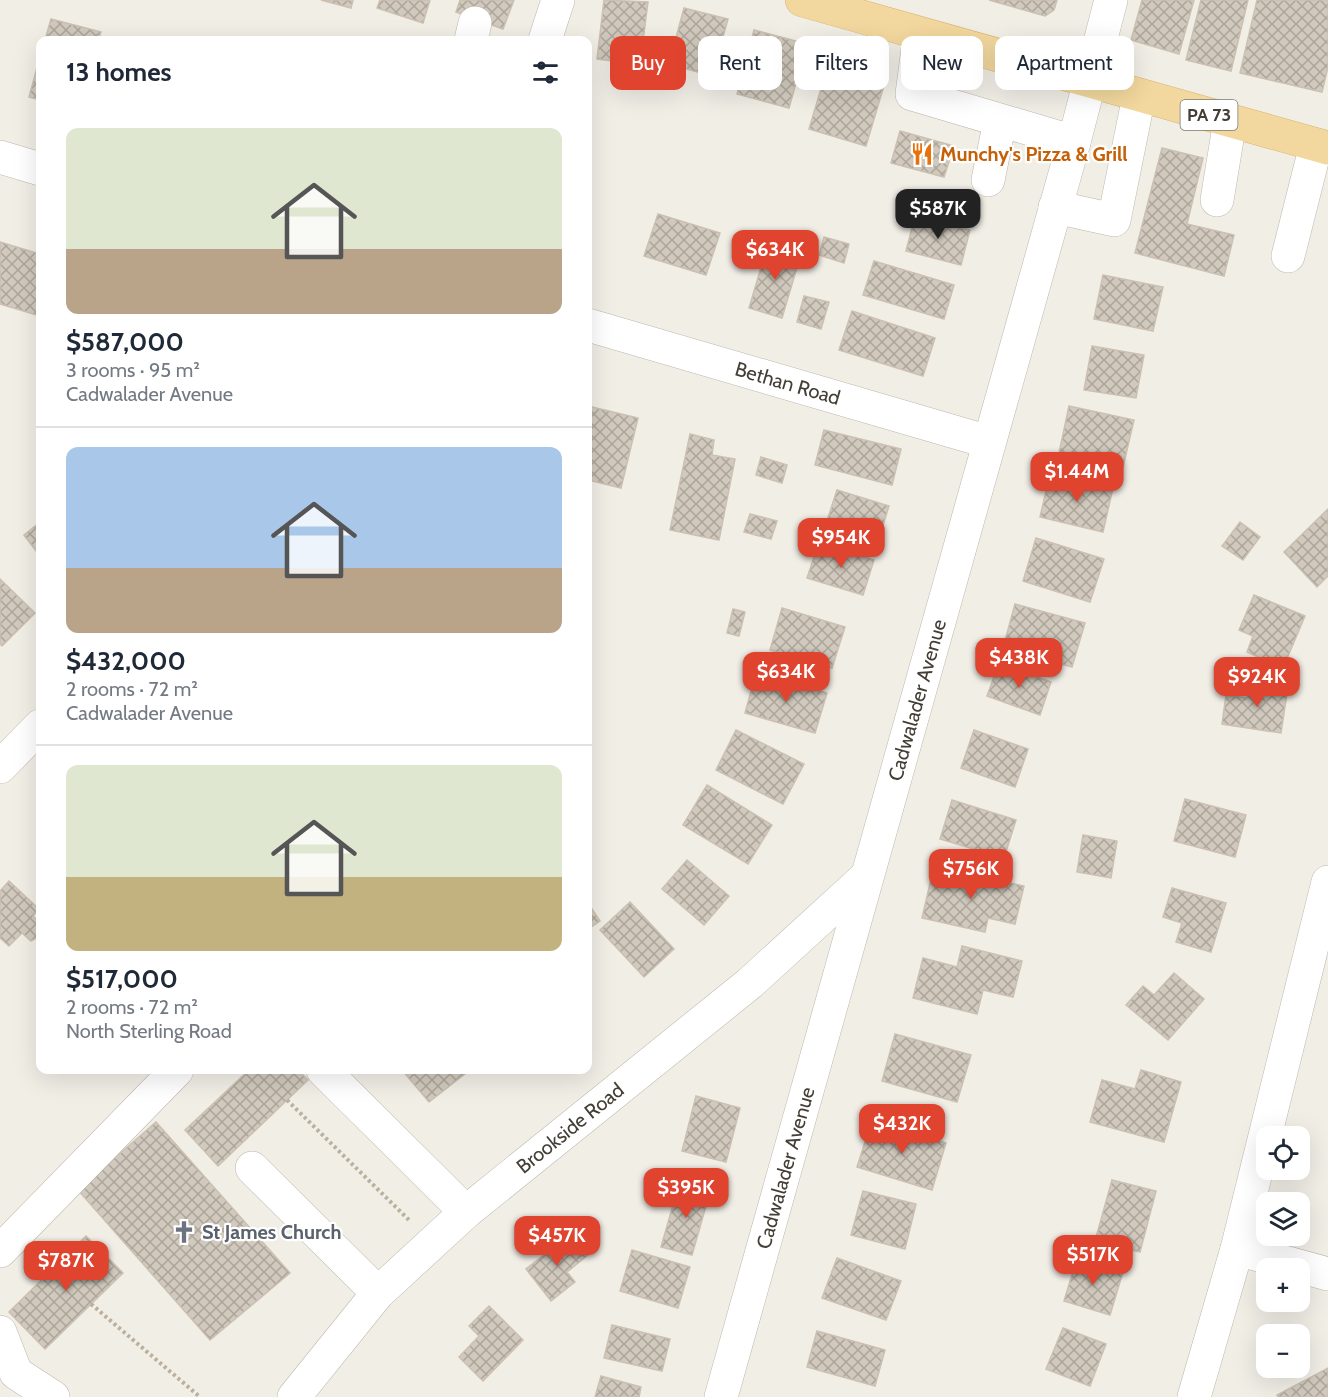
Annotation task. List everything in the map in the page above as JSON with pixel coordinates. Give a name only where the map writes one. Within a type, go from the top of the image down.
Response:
[{"type":"main road","name":"PA 73","points":[[802,0],[836,5],[920,34],[995,56]]},
{"type":"main road","name":"PA 73","points":[[1116,90],[1322,146]]},
{"type":"street","points":[[546,36],[558,0]]},
{"type":"street","name":"Cadwalader Avenue","points":[[1102,36],[1111,0]]},
{"type":"street","points":[[920,34],[912,94],[1074,142]]},
{"type":"street","name":"Cadwalader Avenue","points":[[721,1397],[1088,90]]},
{"type":"street","points":[[1055,207],[1114,220],[1139,96]]},
{"type":"street","points":[[988,180],[1000,121]]},
{"type":"street","points":[[1217,200],[1230,121]]},
{"type":"street","points":[[1288,256],[1322,146]]},
{"type":"street","points":[[0,158],[36,168]]},
{"type":"street","name":"Bethan Road","points":[[592,326],[989,442]]},
{"type":"street","points":[[0,768],[36,730]]},
{"type":"street","name":"Brookside Road","points":[[294,1397],[378,1293],[466,1212],[750,983],[866,877]]},
{"type":"street","points":[[1194,1397],[1237,1249],[1328,882]]},
{"type":"street","points":[[0,1251],[173,1074]]},
{"type":"street","points":[[327,1074],[466,1212]]},
{"type":"street","points":[[252,1168],[378,1293]]},
{"type":"street","points":[[1237,1249],[1328,1274]]},
{"type":"street","points":[[0,1332],[16,1373],[53,1397]]},
{"type":"path","points":[[287,1100],[410,1221]]},
{"type":"path","points":[[91,1304],[200,1397]]},
{"type":"building","points":[[321,0],[353,0],[351,8]]},
{"type":"building","points":[[380,0],[430,0],[423,23],[377,8]]},
{"type":"building","points":[[460,0],[514,0],[503,29],[456,12]]},
{"type":"building","points":[[604,0],[648,2],[644,36],[610,36],[610,61],[597,59]]},
{"type":"building","points":[[989,0],[1057,0],[1054,10],[1045,16]]},
{"type":"building","points":[[1142,0],[1194,0],[1179,54],[1134,41],[1132,36]]},
{"type":"building","points":[[1201,0],[1248,0],[1231,71],[1186,60]]},
{"type":"building","points":[[1257,0],[1328,0],[1328,67],[1322,92],[1240,73]]},
{"type":"building","points":[[684,8],[728,19],[723,36],[698,36],[698,72],[686,69],[686,36],[676,36]]},
{"type":"building","points":[[51,19],[101,32],[100,36],[46,36]]},
{"type":"building","points":[[754,30],[777,36],[752,36]]},
{"type":"building","points":[[782,37],[794,41],[794,90],[789,108],[737,94],[738,90],[782,90]]},
{"type":"building","points":[[36,72],[36,99],[29,97]]},
{"type":"building","points":[[821,90],[883,90],[866,146],[809,129]]},
{"type":"building","name":"Munchy's Pizza & Grill","points":[[900,131],[954,146],[944,177],[891,163]]},
{"type":"building","points":[[1162,148],[1203,158],[1187,224],[1234,235],[1224,276],[1135,253]]},
{"type":"building","points":[[658,214],[720,233],[706,275],[644,256]]},
{"type":"building","points":[[915,216],[970,230],[961,265],[906,251]]},
{"type":"building","points":[[824,237],[849,244],[844,263],[819,255]]},
{"type":"building","points":[[0,242],[36,253],[36,315],[0,304]]},
{"type":"building","points":[[768,244],[801,254],[782,318],[749,308]]},
{"type":"building","points":[[874,261],[954,285],[944,319],[863,295]]},
{"type":"building","points":[[1103,275],[1163,287],[1153,331],[1094,319]]},
{"type":"building","points":[[804,296],[829,302],[821,329],[797,322]]},
{"type":"building","points":[[852,311],[935,338],[923,376],[839,350]]},
{"type":"building","points":[[1092,346],[1144,355],[1136,398],[1084,390]]},
{"type":"building","points":[[1069,406],[1134,420],[1123,467],[1059,453]]},
{"type":"building","points":[[592,407],[638,418],[621,488],[592,481]]},
{"type":"building","points":[[824,430],[901,449],[892,485],[815,465]]},
{"type":"building","points":[[690,434],[714,440],[712,455],[735,459],[719,540],[670,530]]},
{"type":"building","points":[[761,457],[787,465],[782,483],[756,475]]},
{"type":"building","points":[[1050,474],[1113,488],[1103,532],[1040,517]]},
{"type":"building","points":[[837,490],[889,506],[878,541],[826,524]]},
{"type":"building","points":[[1328,509],[1328,576],[1317,587],[1284,552]]},
{"type":"building","points":[[750,514],[777,521],[771,539],[744,532]]},
{"type":"building","points":[[1240,522],[1260,537],[1243,560],[1222,546]]},
{"type":"building","points":[[36,525],[36,551],[24,535]]},
{"type":"building","points":[[1036,538],[1104,559],[1090,602],[1023,581]]},
{"type":"building","points":[[819,542],[874,560],[863,595],[807,578]]},
{"type":"building","points":[[0,579],[35,613],[2,646],[0,644]]},
{"type":"building","points":[[1254,595],[1305,616],[1283,668],[1247,652],[1253,636],[1239,630]]},
{"type":"building","points":[[1015,604],[1085,623],[1072,667],[1003,648]]},
{"type":"building","points":[[782,608],[845,627],[832,668],[770,650]]},
{"type":"building","points":[[733,609],[745,612],[739,636],[727,633]]},
{"type":"building","points":[[999,663],[1051,682],[1040,715],[987,696]]},
{"type":"building","points":[[756,673],[827,693],[815,733],[745,713]]},
{"type":"building","points":[[1249,681],[1288,687],[1281,733],[1222,724],[1226,695],[1247,698]]},
{"type":"building","points":[[736,730],[804,764],[783,804],[716,770]]},
{"type":"building","points":[[974,730],[1028,749],[1015,787],[961,768]]},
{"type":"building","points":[[707,785],[772,825],[748,864],[683,825]]},
{"type":"building","points":[[1185,799],[1246,815],[1235,857],[1174,841]]},
{"type":"building","points":[[952,800],[1016,820],[1004,858],[940,839]]},
{"type":"building","points":[[1083,835],[1117,841],[1111,878],[1077,872]]},
{"type":"building","points":[[687,860],[729,896],[704,925],[662,889]]},
{"type":"building","points":[[934,866],[1024,886],[1015,924],[988,918],[985,932],[922,918]]},
{"type":"building","points":[[9,881],[36,906],[36,912],[33,916],[36,919],[36,938],[31,941],[22,933],[9,946],[0,938],[0,891]]},
{"type":"building","points":[[1172,888],[1226,903],[1211,952],[1176,942],[1182,923],[1163,917]]},
{"type":"building","points":[[630,902],[674,949],[644,977],[600,930]]},
{"type":"building","points":[[592,909],[600,921],[592,926]]},
{"type":"building","points":[[962,946],[1022,961],[1013,997],[983,990],[977,1014],[913,998],[923,958],[957,967]]},
{"type":"building","points":[[1174,973],[1204,999],[1168,1040],[1126,1005],[1143,986],[1154,995]]},
{"type":"building","points":[[895,1034],[971,1055],[957,1102],[882,1081]]},
{"type":"building","points":[[1141,1070],[1181,1082],[1164,1142],[1090,1122],[1102,1080],[1135,1089]]},
{"type":"building","points":[[245,1074],[302,1074],[308,1080],[218,1166],[185,1130]]},
{"type":"building","points":[[405,1074],[465,1074],[429,1102]]},
{"type":"building","points":[[696,1096],[740,1108],[726,1162],[682,1151]]},
{"type":"building","points":[[872,1120],[946,1143],[932,1190],[857,1167]]},
{"type":"building","name":"St James Church","points":[[156,1122],[290,1273],[210,1340],[78,1190]]},
{"type":"building","points":[[1112,1180],[1156,1191],[1140,1252],[1095,1241]]},
{"type":"building","points":[[679,1184],[710,1192],[692,1255],[661,1247]]},
{"type":"building","points":[[863,1191],[916,1204],[905,1249],[851,1235]]},
{"type":"building","points":[[571,1234],[588,1255],[567,1272],[575,1282],[551,1301],[526,1269]]},
{"type":"building","points":[[86,1236],[123,1273],[45,1349],[9,1312]]},
{"type":"building","points":[[632,1250],[690,1267],[678,1308],[620,1291]]},
{"type":"building","points":[[837,1258],[901,1281],[886,1320],[822,1298]]},
{"type":"building","points":[[1077,1258],[1123,1272],[1110,1315],[1064,1301]]},
{"type":"building","points":[[489,1306],[523,1340],[483,1381],[459,1357],[479,1336],[469,1326]]},
{"type":"building","points":[[612,1325],[670,1339],[662,1371],[604,1358]]},
{"type":"building","points":[[1063,1328],[1106,1344],[1090,1386],[1046,1369]]},
{"type":"building","points":[[817,1331],[885,1350],[875,1386],[807,1367]]},
{"type":"building","points":[[1328,1368],[1328,1397],[1278,1397],[1277,1395]]},
{"type":"building","points":[[601,1376],[641,1387],[639,1397],[595,1397]]},
{"type":"place","name":"Munchy's Pizza & Grill","points":[[922,154]]},
{"type":"place","name":"St James Church","points":[[184,1232]]}]
